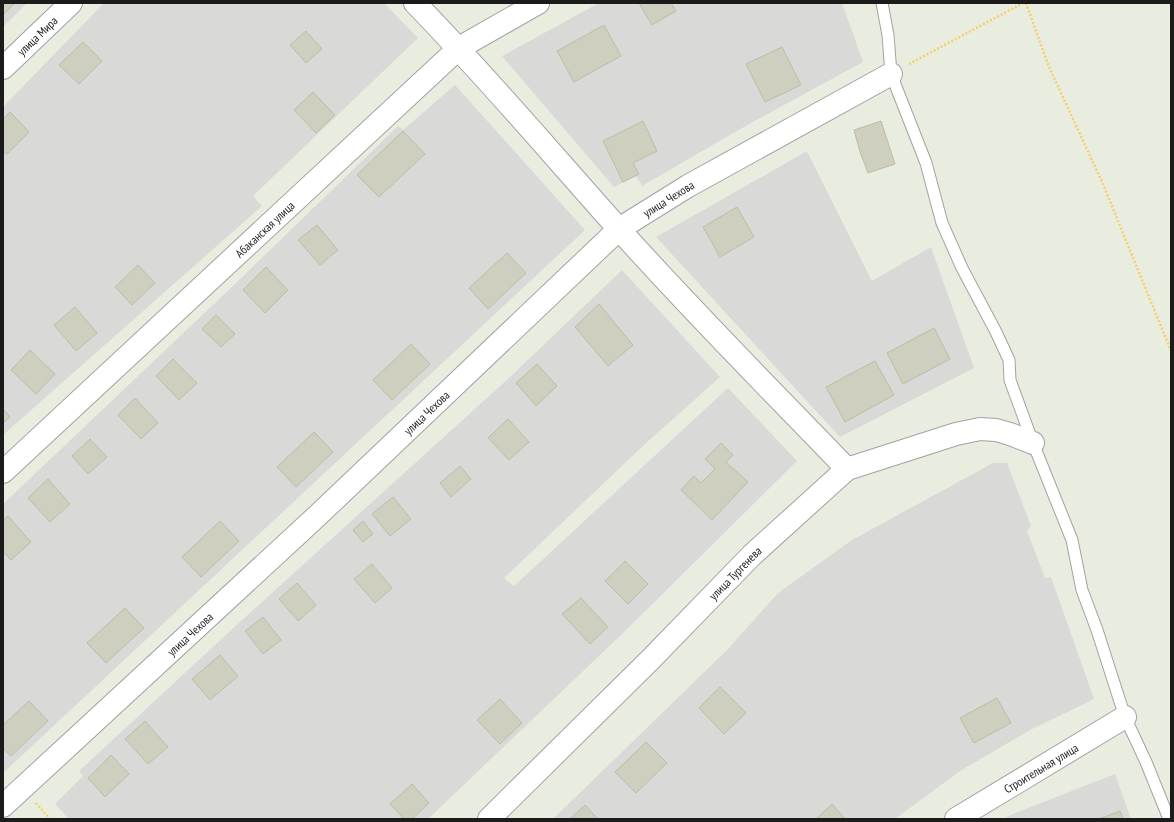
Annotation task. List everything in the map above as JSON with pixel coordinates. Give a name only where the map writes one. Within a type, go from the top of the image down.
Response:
[{"type":"street","name":"улица Мира","points":[[3,68],[71,3]]},
{"type":"street","points":[[415,3],[459,48],[619,229],[726,344],[847,469]]},
{"type":"street","name":"Абаканская улица","points":[[3,472],[459,48],[538,3]]},
{"type":"street","name":"улица Чехова","points":[[3,806],[316,517],[619,229],[688,186],[890,74]]},
{"type":"street","name":"улица Тургенева","points":[[489,819],[651,659],[752,555],[847,469],[956,434],[980,429],[996,430],[1033,443]]},
{"type":"street","name":"Строительная улица","points":[[956,819],[1125,717]]},
{"type":"lane","points":[[882,3],[888,35],[890,74],[926,163],[942,223],[962,268],[1009,360],[1010,380],[1033,443],[1072,540],[1082,590],[1097,630],[1125,717],[1146,762],[1169,819]]},
{"type":"path","points":[[890,74],[1024,3],[1049,67],[1102,184],[1171,351]]},
{"type":"shaded area","points":[[3,3],[27,3],[3,27]]},
{"type":"shaded area","points":[[104,3],[384,3],[418,38],[253,196],[262,206],[3,435],[3,107]]},
{"type":"shaded area","points":[[599,3],[842,3],[863,62],[742,128],[642,186],[636,176],[614,187],[502,56]]},
{"type":"shaded area","points":[[455,85],[585,230],[3,773],[3,504],[235,284],[398,126],[403,130]]},
{"type":"shaded area","points":[[807,151],[872,281],[931,247],[974,368],[840,437],[656,237]]},
{"type":"shaded area","points":[[622,270],[720,377],[645,444],[504,578],[514,586],[728,388],[797,461],[623,633],[428,819],[69,819],[55,804],[83,776],[79,771],[241,621],[509,378]]},
{"type":"shaded area","points":[[993,463],[1007,463],[1031,526],[1027,531],[1045,578],[1051,577],[1094,699],[1030,730],[960,771],[895,819],[553,819],[727,650],[778,593],[852,540]]},
{"type":"shaded area","points":[[1115,774],[1131,819],[1005,819],[1008,816]]},
{"type":"building","points":[[3,3],[15,3],[3,15]]},
{"type":"building","points":[[639,3],[671,3],[676,11],[652,25]]},
{"type":"building","points":[[604,25],[621,56],[574,82],[557,51]]},
{"type":"building","points":[[306,31],[322,49],[306,63],[290,45]]},
{"type":"building","points":[[83,42],[102,61],[79,84],[59,65]]},
{"type":"building","points":[[782,47],[801,85],[765,102],[746,64]]},
{"type":"building","points":[[313,92],[335,115],[316,133],[294,110]]},
{"type":"building","points":[[10,112],[29,132],[7,154],[3,151],[3,119]]},
{"type":"building","points":[[643,121],[657,151],[633,163],[639,174],[623,182],[603,141]]},
{"type":"building","points":[[881,121],[895,164],[868,173],[854,130]]},
{"type":"building","points":[[403,131],[425,154],[379,197],[357,175]]},
{"type":"building","points":[[737,207],[754,237],[720,257],[703,227]]},
{"type":"building","points":[[317,225],[338,250],[320,265],[298,240]]},
{"type":"building","points":[[507,253],[526,273],[488,309],[469,288]]},
{"type":"building","points":[[138,265],[155,283],[132,305],[115,287]]},
{"type":"building","points":[[266,267],[288,290],[265,313],[243,290]]},
{"type":"building","points":[[599,304],[633,345],[608,366],[575,327]]},
{"type":"building","points":[[75,307],[97,333],[76,351],[54,325]]},
{"type":"building","points":[[216,315],[235,334],[221,347],[202,329]]},
{"type":"building","points":[[934,328],[950,359],[903,384],[887,353]]},
{"type":"building","points":[[411,344],[430,364],[392,400],[373,380]]},
{"type":"building","points":[[30,350],[55,374],[36,394],[11,370]]},
{"type":"building","points":[[173,359],[197,383],[179,400],[156,376]]},
{"type":"building","points":[[875,361],[894,395],[845,422],[826,387]]},
{"type":"building","points":[[537,364],[557,386],[536,406],[516,383]]},
{"type":"building","points":[[135,398],[158,423],[141,439],[118,415]]},
{"type":"building","points":[[3,409],[10,417],[3,423]]},
{"type":"building","points":[[508,419],[529,442],[509,460],[488,438]]},
{"type":"building","points":[[314,432],[333,452],[296,487],[277,467]]},
{"type":"building","points":[[90,439],[107,457],[88,474],[72,456]]},
{"type":"building","points":[[721,443],[733,455],[726,462],[748,482],[712,520],[681,490],[694,476],[701,483],[715,469],[705,459]]},
{"type":"building","points":[[460,466],[471,479],[451,497],[440,483]]},
{"type":"building","points":[[48,479],[70,504],[50,522],[28,498]]},
{"type":"building","points":[[393,497],[411,519],[390,536],[372,514]]},
{"type":"building","points":[[8,516],[31,542],[11,560],[3,552],[3,520]]},
{"type":"building","points":[[220,521],[239,541],[201,577],[182,557]]},
{"type":"building","points":[[363,521],[373,534],[363,542],[353,530]]},
{"type":"building","points":[[625,561],[648,584],[628,604],[605,581]]},
{"type":"building","points":[[372,564],[392,588],[375,603],[354,579]]},
{"type":"building","points":[[297,583],[316,605],[298,621],[279,599]]},
{"type":"building","points":[[581,598],[608,627],[590,644],[562,614]]},
{"type":"building","points":[[125,608],[144,628],[106,663],[87,643]]},
{"type":"building","points":[[263,617],[281,640],[263,654],[245,631]]},
{"type":"building","points":[[220,655],[238,676],[210,700],[192,679]]},
{"type":"building","points":[[720,687],[746,713],[724,734],[699,708]]},
{"type":"building","points":[[997,698],[1011,723],[974,743],[960,718]]},
{"type":"building","points":[[500,699],[522,723],[500,744],[477,720]]},
{"type":"building","points":[[29,701],[48,721],[11,756],[3,748],[3,725]]},
{"type":"building","points":[[145,721],[168,747],[148,764],[125,739]]},
{"type":"building","points":[[646,742],[667,763],[636,793],[615,772]]},
{"type":"building","points":[[111,755],[129,774],[105,797],[88,778]]},
{"type":"building","points":[[412,784],[429,803],[412,819],[404,819],[390,804]]},
{"type":"building","points":[[832,804],[845,819],[816,819]]},
{"type":"building","points":[[585,805],[598,819],[570,819]]},
{"type":"building","points":[[1120,811],[1123,819],[1099,819]]}]
